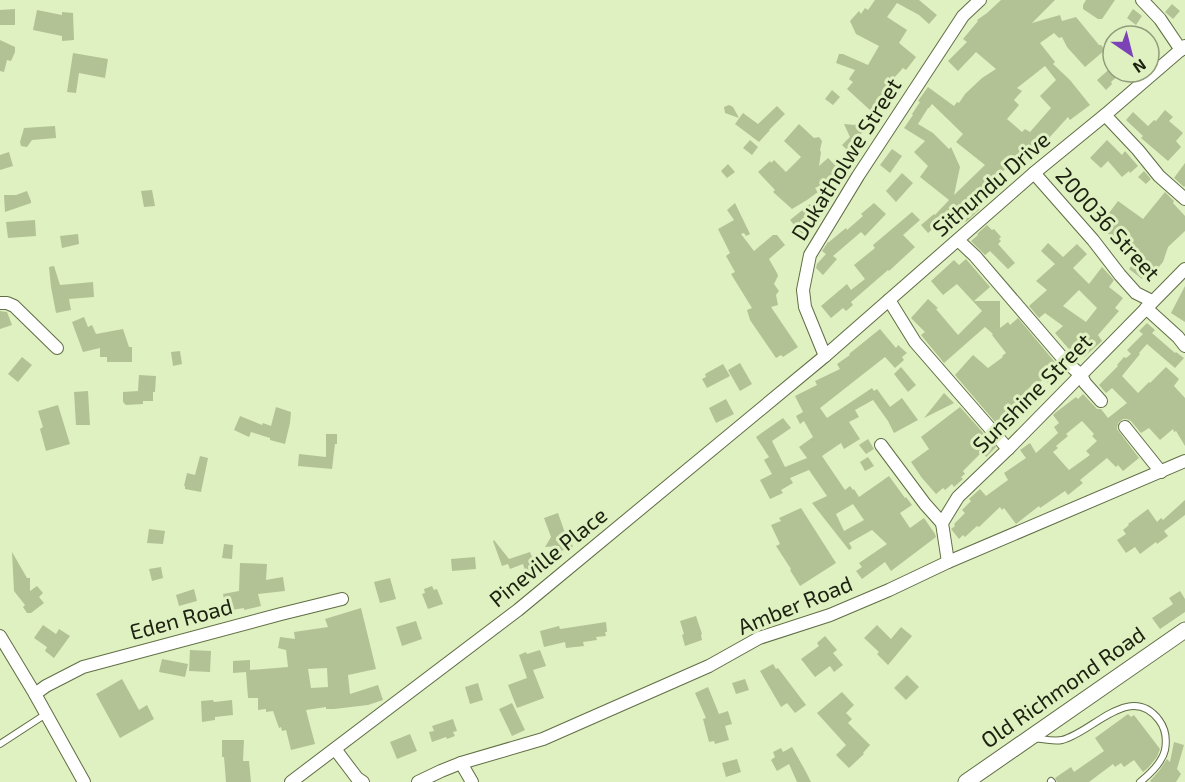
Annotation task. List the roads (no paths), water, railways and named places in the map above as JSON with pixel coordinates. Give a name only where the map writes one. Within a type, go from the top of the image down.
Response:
[{"type":"street","name":"Dukatholwe Street","points":[[825,356],[805,307],[803,290],[810,255],[864,166],[963,16],[980,0]]},
{"type":"street","points":[[1142,0],[1183,48]]},
{"type":"street","name":"Sithundu Drive","points":[[825,356],[1034,173],[1106,115],[1183,48]]},
{"type":"street","points":[[1106,115],[1159,176],[1185,199]]},
{"type":"street","name":"200036 Street","points":[[1034,173],[1093,240],[1120,275],[1149,304],[1185,346]]},
{"type":"street","points":[[958,240],[975,256],[1066,362],[1081,375],[1101,401]]},
{"type":"street","name":"Sunshine Street","points":[[942,523],[958,497],[1185,269]]},
{"type":"street","points":[[889,300],[915,342],[1008,449]]},
{"type":"street","points":[[0,303],[14,306],[57,348]]},
{"type":"street","name":"Pineville Place","points":[[291,782],[518,610],[825,356]]},
{"type":"street","points":[[1125,427],[1161,472]]},
{"type":"street","points":[[881,445],[942,523],[948,562]]},
{"type":"street","name":"Amber Road","points":[[418,782],[461,763],[543,739],[709,666],[759,638],[830,615],[1185,461]]},
{"type":"street","name":"Eden Road","points":[[35,694],[83,667],[342,599]]},
{"type":"street","name":"Old Richmond Road","points":[[966,782],[1185,630]]},
{"type":"street","points":[[0,636],[84,782]]},
{"type":"street","points":[[334,748],[363,782]]},
{"type":"street","points":[[461,763],[472,782]]},
{"type":"lane","points":[[1031,737],[1060,741],[1081,732],[1121,707],[1135,706],[1148,710],[1163,726],[1166,739],[1165,752],[1148,776],[1140,782]]},
{"type":"lane","points":[[0,744],[46,714]]}]
